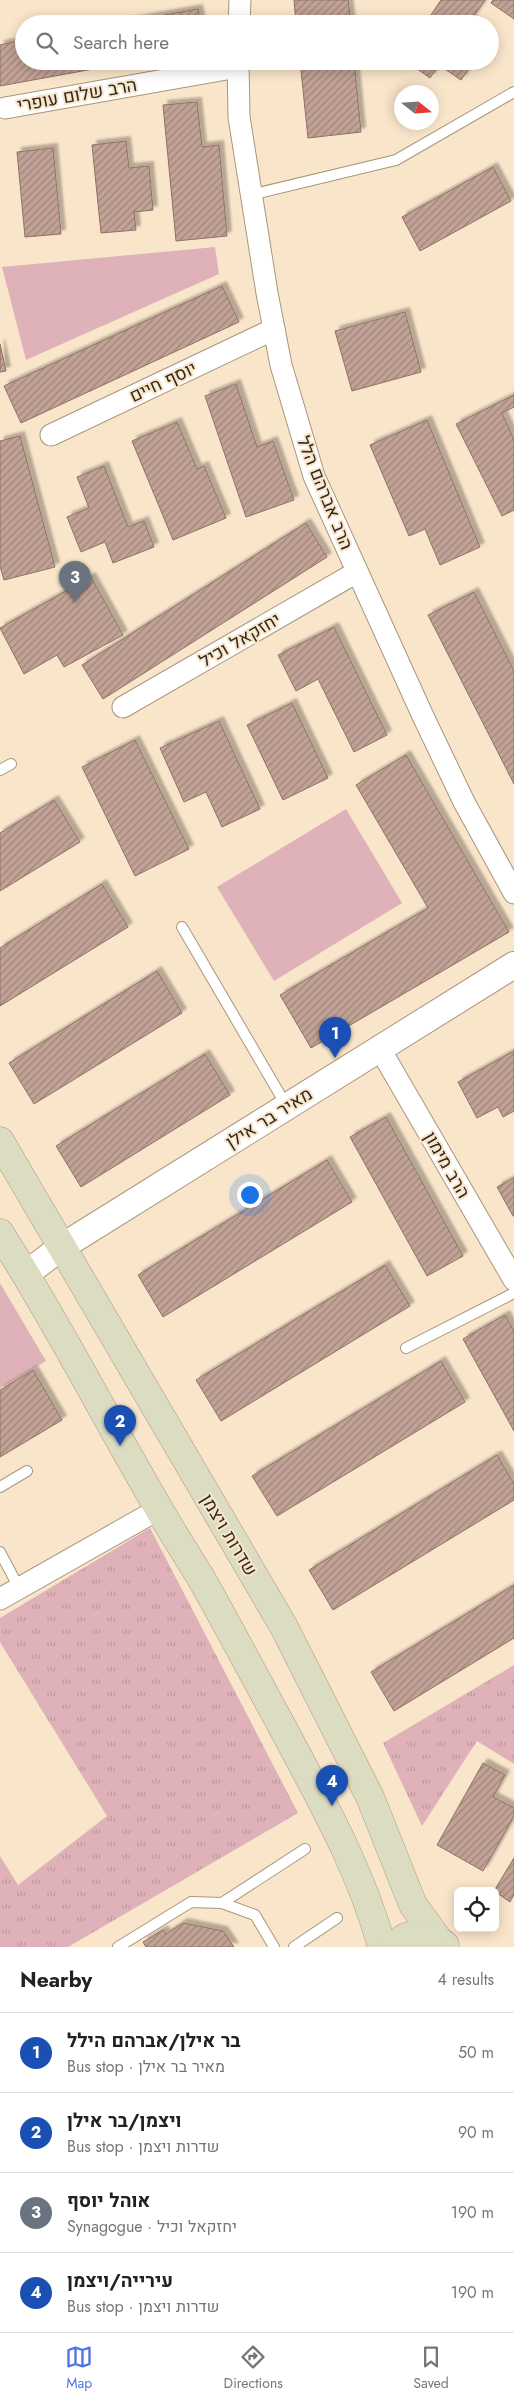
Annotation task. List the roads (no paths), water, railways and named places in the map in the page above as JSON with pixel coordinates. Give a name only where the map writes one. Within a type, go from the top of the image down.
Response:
[{"type":"main road","name":"שדרות ויצמן","points":[[0,1141],[60,1248],[284,1627],[370,1797],[413,1905],[443,1943]]},
{"type":"main road","points":[[0,1233],[26,1274],[159,1509],[201,1579],[339,1835],[371,1907],[382,1947]]},
{"type":"main road","points":[[394,1947],[405,1937],[416,1934],[427,1934],[443,1943]]},
{"type":"street","points":[[239,15],[240,0]]},
{"type":"street","name":"הרב שלום עופרי","points":[[4,108],[206,70]]},
{"type":"street","name":"הרב אברהם הלל","points":[[238,70],[239,117],[250,195],[274,329],[281,365],[314,476],[464,802],[514,893]]},
{"type":"street","name":"יוסף חיים","points":[[51,435],[274,329]]},
{"type":"street","name":"יחזקאל וכיל","points":[[123,707],[357,572]]},
{"type":"street","name":"מאיר בר אילן","points":[[26,1274],[60,1248],[514,965]]},
{"type":"street","name":"הרב מימון","points":[[380,1049],[514,1280]]},
{"type":"street","points":[[0,1599],[159,1509]]},
{"type":"lane","points":[[250,195],[396,160],[514,92]]},
{"type":"lane","points":[[0,770],[11,764]]},
{"type":"lane","points":[[182,927],[287,1108]]},
{"type":"lane","points":[[406,1348],[514,1293]]},
{"type":"lane","points":[[0,1487],[26,1471]]},
{"type":"lane","points":[[0,1552],[20,1588]]},
{"type":"lane","points":[[222,1904],[305,1848]]},
{"type":"lane","points":[[118,1947],[191,1902],[222,1904],[255,1915],[274,1947]]},
{"type":"lane","points":[[294,1947],[337,1918]]},
{"type":"place","name":"אוהל יוסף","points":[[75,602]]},
{"type":"place","name":"בר אילן/אברהם הילל","points":[[335,1058]]},
{"type":"place","name":"ויצמן/בר אילן","points":[[120,1446]]},
{"type":"place","name":"עירייה/ויצמן","points":[[332,1806]]}]
